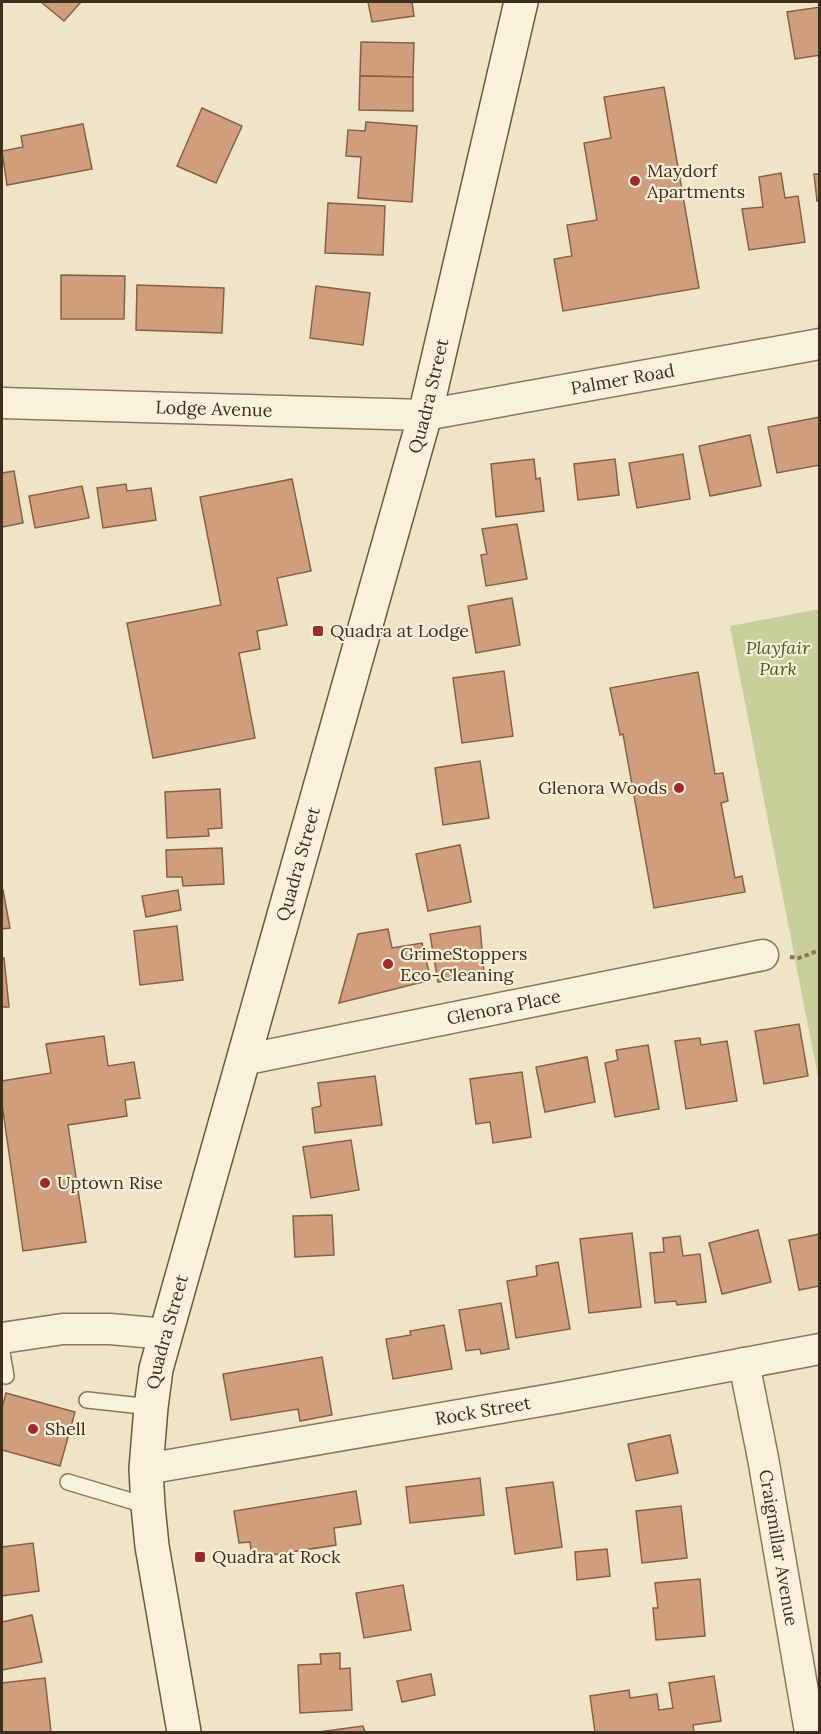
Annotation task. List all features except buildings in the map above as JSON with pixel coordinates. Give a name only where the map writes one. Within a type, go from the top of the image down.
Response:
[{"type":"main road","name":"Quadra Street","points":[[184,1732],[152,1546],[148,1506],[146,1469],[156,1368],[425,415],[521,2]]},
{"type":"street","name":"Palmer Road","points":[[425,415],[819,344]]},
{"type":"street","name":"Lodge Avenue","points":[[2,403],[425,415]]},
{"type":"street","name":"Glenora Place","points":[[243,1060],[763,955]]},
{"type":"street","points":[[2,1338],[63,1329],[110,1329],[166,1334]]},
{"type":"street","name":"Rock Street","points":[[146,1469],[558,1398],[819,1348]]},
{"type":"street","name":"Craigmillar Avenue","points":[[744,1363],[764,1458],[810,1732]]},
{"type":"lane","points":[[2,1353],[6,1376]]},
{"type":"lane","points":[[87,1400],[151,1407]]},
{"type":"lane","points":[[68,1482],[148,1506]]},
{"type":"path","points":[[799,958],[819,950]]},
{"type":"green space","name":"Playfair Park","points":[[820,609],[819,1082],[730,626]]},
{"type":"place","name":"Maydorf Apartments","points":[[635,181]]},
{"type":"place","name":"Quadra at Lodge","points":[[318,631]]},
{"type":"place","name":"Glenora Woods","points":[[679,788]]},
{"type":"place","name":"GrimeStoppers Eco-Cleaning","points":[[388,964]]},
{"type":"place","name":"Uptown Rise","points":[[45,1183]]},
{"type":"place","name":"Shell","points":[[33,1429]]},
{"type":"place","name":"Quadra at Rock","points":[[200,1557]]}]
